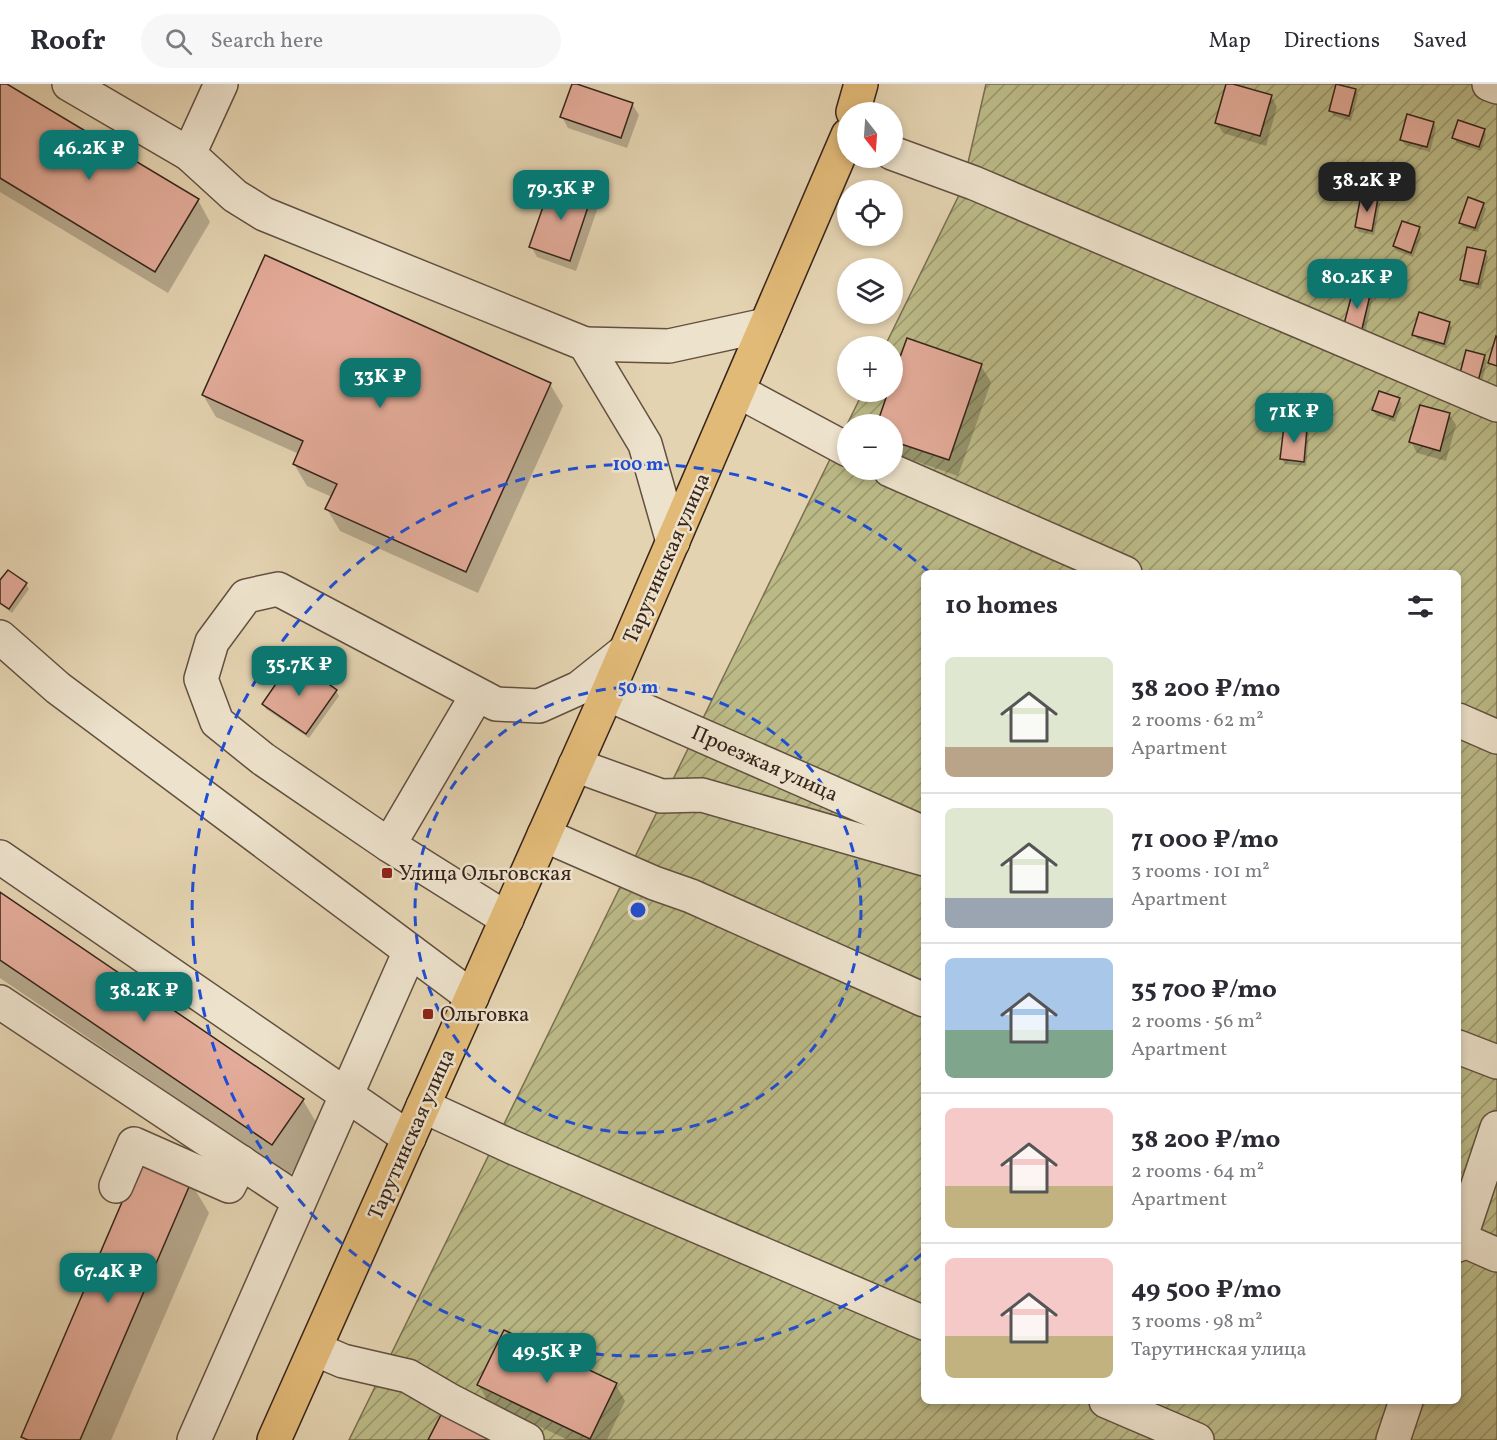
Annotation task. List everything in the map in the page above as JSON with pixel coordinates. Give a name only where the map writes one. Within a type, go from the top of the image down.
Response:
[{"type":"main road","points":[[856,102],[861,84]]},
{"type":"main road","name":"Тарутинская улица","points":[[274,1440],[607,694],[837,159]]},
{"type":"street","points":[[69,84],[189,154],[235,196],[264,214],[585,344],[669,346],[766,325]]},
{"type":"street","points":[[189,154],[222,84]]},
{"type":"street","points":[[1489,84],[1497,87]]},
{"type":"street","points":[[903,157],[974,183],[1497,405]]},
{"type":"street","points":[[585,344],[645,444],[673,542]]},
{"type":"street","points":[[738,391],[837,444]]},
{"type":"street","points":[[903,476],[1118,570]]},
{"type":"street","points":[[507,919],[389,845],[263,759],[217,722],[201,679],[212,642],[246,596],[278,589],[496,704],[539,706],[579,688],[624,652]]},
{"type":"street","points":[[0,637],[57,688],[472,997]]},
{"type":"street","points":[[0,663],[57,688]]},
{"type":"street","name":"Проезжая улица","points":[[607,694],[921,832]]},
{"type":"street","points":[[389,845],[477,695]]},
{"type":"street","points":[[1461,721],[1497,737]]},
{"type":"street","points":[[575,765],[661,796],[702,795],[921,858]]},
{"type":"street","points":[[544,835],[692,896],[921,999]]},
{"type":"street","points":[[0,857],[409,1138]]},
{"type":"street","points":[[194,1440],[410,951]]},
{"type":"street","points":[[3,1014],[241,1161],[299,1201]]},
{"type":"street","points":[[1461,1048],[1497,1062]]},
{"type":"street","points":[[423,1106],[512,1147],[921,1322]]},
{"type":"street","points":[[1461,1234],[1497,1128]]},
{"type":"street","points":[[116,1186],[134,1144],[229,1186],[241,1161]]},
{"type":"street","points":[[1461,1241],[1497,1255]]},
{"type":"street","points":[[315,1349],[343,1361],[408,1376],[527,1440]]},
{"type":"street","points":[[1113,1404],[1197,1440]]},
{"type":"street","points":[[1393,1440],[1405,1404]]},
{"type":"shaded area","points":[[986,84],[1497,84],[1497,1440],[349,1440],[837,445],[837,480],[903,480],[903,414],[852,414],[858,402],[903,402],[903,336],[890,336],[896,324],[903,324],[903,309],[962,189]]},
{"type":"building","points":[[0,84],[7,84],[199,199],[155,272],[0,178]]},
{"type":"building","points":[[572,84],[633,103],[621,138],[560,117]]},
{"type":"building","points":[[1226,84],[1272,95],[1260,136],[1215,123]]},
{"type":"building","points":[[1336,84],[1356,89],[1349,116],[1329,111]]},
{"type":"building","points":[[1407,114],[1434,122],[1427,147],[1400,140]]},
{"type":"building","points":[[1458,120],[1485,129],[1479,147],[1452,138]]},
{"type":"building","points":[[552,181],[592,195],[570,261],[529,247]]},
{"type":"building","points":[[1361,195],[1378,198],[1372,231],[1355,227]]},
{"type":"building","points":[[1468,197],[1484,203],[1475,228],[1459,223]]},
{"type":"building","points":[[1402,221],[1420,227],[1411,253],[1393,246]]},
{"type":"building","points":[[1467,247],[1486,251],[1478,284],[1460,280]]},
{"type":"building","points":[[265,255],[551,383],[466,572],[325,509],[337,484],[293,464],[303,441],[202,395]]},
{"type":"building","points":[[1354,286],[1371,291],[1361,333],[1343,328]]},
{"type":"building","points":[[1419,312],[1450,322],[1444,344],[1412,335]]},
{"type":"building","points":[[1497,337],[1497,366],[1488,363]]},
{"type":"building","points":[[907,338],[982,364],[949,460],[903,445],[903,414],[880,414],[885,402],[903,402],[903,349]]},
{"type":"building","points":[[1466,350],[1485,355],[1477,385],[1458,381]]},
{"type":"building","points":[[1379,391],[1400,398],[1393,417],[1372,410]]},
{"type":"building","points":[[1420,405],[1450,413],[1440,451],[1409,442]]},
{"type":"building","points":[[1284,426],[1307,428],[1304,462],[1280,459]]},
{"type":"building","points":[[8,570],[27,583],[9,609],[0,603],[0,580]]},
{"type":"building","points":[[293,659],[337,690],[306,734],[262,704]]},
{"type":"building","points":[[0,892],[304,1099],[272,1145],[0,960]]},
{"type":"building","points":[[141,1158],[192,1180],[80,1440],[28,1440],[21,1437]]},
{"type":"building","points":[[504,1330],[617,1383],[590,1439],[477,1385]]},
{"type":"building","points":[[443,1411],[500,1440],[428,1440]]},
{"type":"place","name":"Улица Ольговская","points":[[387,873]]},
{"type":"place","name":"Ольговка","points":[[428,1014]]}]
